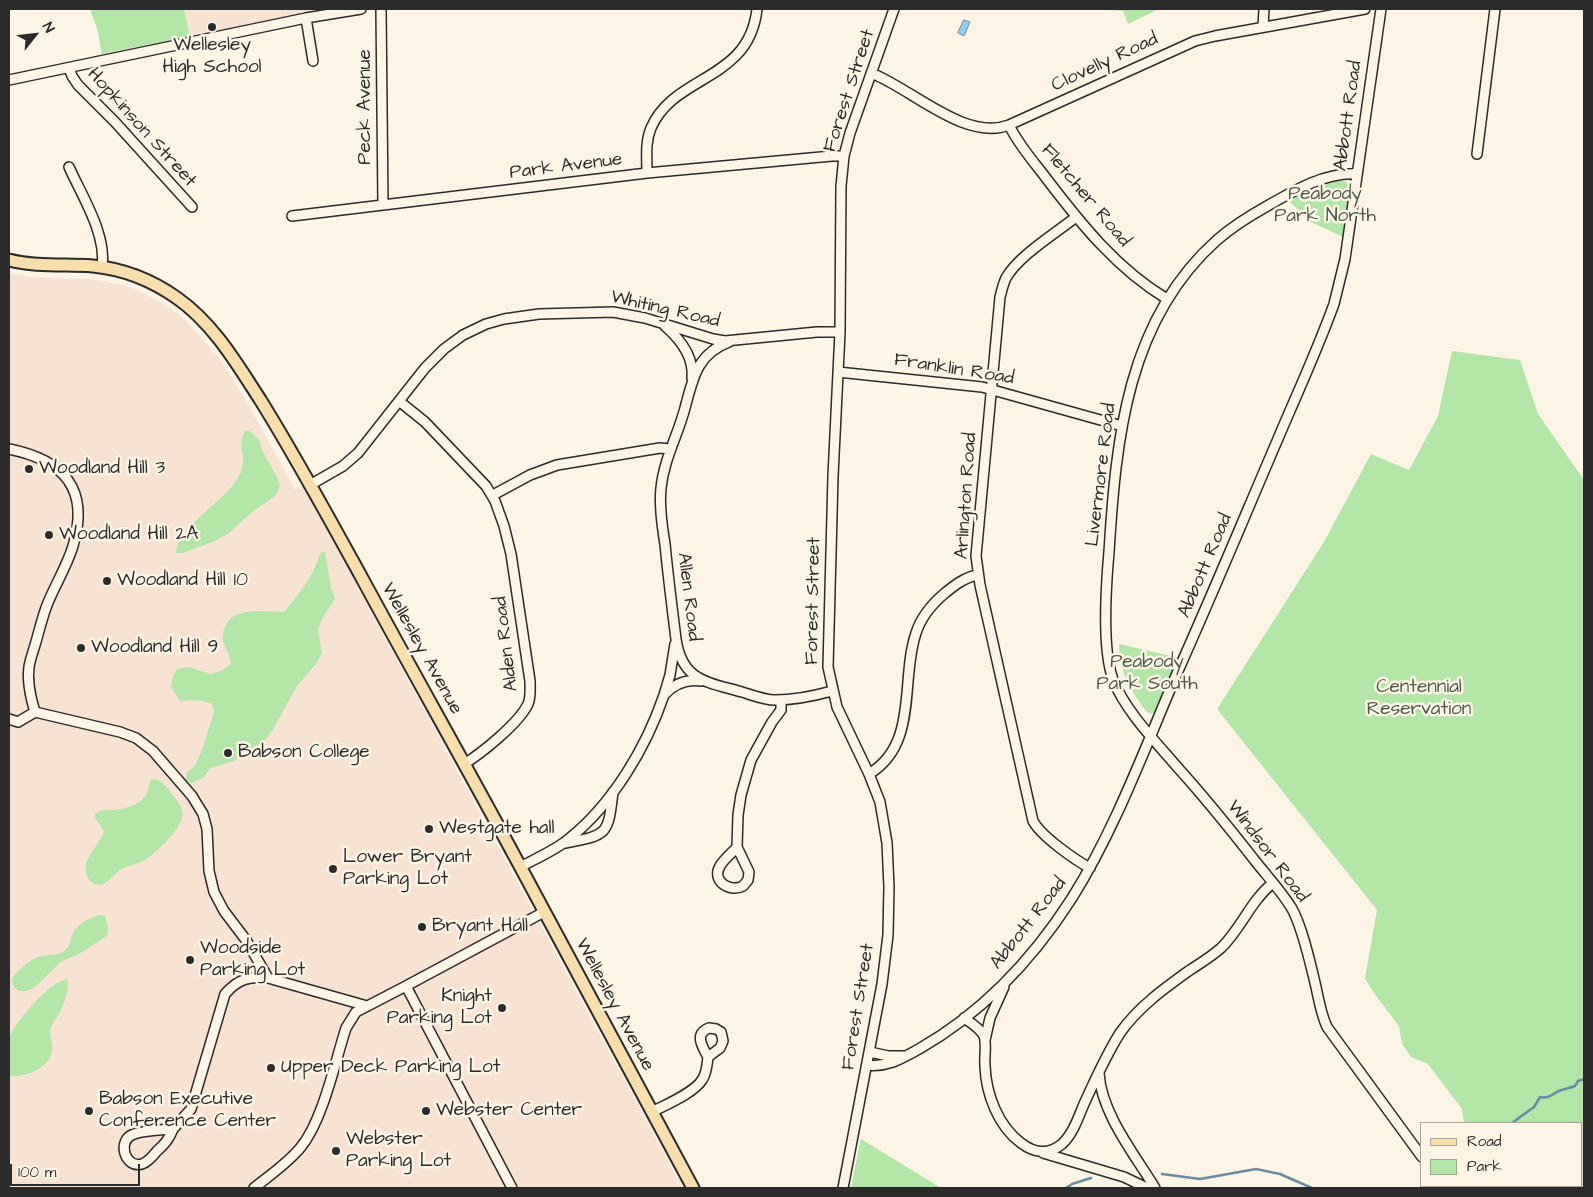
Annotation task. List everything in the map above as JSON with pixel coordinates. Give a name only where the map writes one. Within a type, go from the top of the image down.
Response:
[{"type":"main road","name":"Wellesley Avenue","points":[[9,260],[33,265],[102,267],[129,273],[155,285],[185,304],[202,319],[234,358],[310,485],[464,764],[693,1188]]},
{"type":"street","points":[[9,80],[306,18],[361,9]]},
{"type":"street","name":"Peck Avenue","points":[[382,9],[383,205]]},
{"type":"street","points":[[647,173],[647,141],[653,122],[682,93],[723,67],[738,55],[753,28],[757,9]]},
{"type":"street","name":"Forest Street","points":[[843,1188],[870,1052],[885,960],[889,887],[888,855],[880,802],[869,774],[845,727],[832,692],[827,651],[840,332],[841,198],[844,156],[856,113],[894,9]]},
{"type":"street","points":[[1263,27],[1264,9]]},
{"type":"street","name":"Clovelly Road","points":[[871,74],[901,88],[944,114],[967,124],[989,128],[1009,125],[1188,44],[1215,36],[1365,9]]},
{"type":"street","name":"Abbott Road","points":[[867,1065],[884,1065],[905,1056],[934,1040],[988,999],[1011,976],[1049,931],[1090,868],[1112,824],[1204,613],[1330,315],[1339,288],[1345,259],[1380,9]]},
{"type":"street","points":[[1477,154],[1495,9]]},
{"type":"street","points":[[306,18],[313,61]]},
{"type":"street","name":"Hopkinson Street","points":[[70,68],[72,76],[78,85],[115,122],[192,208]]},
{"type":"street","name":"Fletcher Road","points":[[1009,125],[1027,153],[1095,239],[1122,265],[1153,290],[1167,298]]},
{"type":"street","name":"Park Avenue","points":[[292,216],[647,173],[844,156]]},
{"type":"street","points":[[68,167],[98,231],[103,250],[102,267]]},
{"type":"street","name":"Livermore Road","points":[[1150,736],[1118,691],[1111,672],[1108,652],[1107,579],[1112,496],[1122,426],[1140,356],[1167,298],[1179,280],[1218,239],[1240,223],[1287,195],[1318,180],[1340,174],[1357,174]]},
{"type":"street","name":"Arlington Road","points":[[1076,217],[1014,267],[1006,278],[1000,296],[977,547],[978,575],[1033,821],[1042,832],[1076,860],[1090,868]]},
{"type":"street","name":"Whiting Road","points":[[310,485],[354,458],[425,368],[450,344],[471,331],[494,321],[539,314],[604,312],[629,314],[713,339],[732,341],[817,332],[840,332]]},
{"type":"street","name":"Allen Road","points":[[663,324],[679,339],[686,352],[691,363],[692,379]]},
{"type":"street","name":"Allen Road","points":[[732,341],[711,353],[692,379],[662,479],[660,506],[679,654],[693,675],[702,681],[768,699],[782,700],[832,692]]},
{"type":"street","name":"Franklin Road","points":[[838,372],[962,384],[992,389],[1122,426]]},
{"type":"street","name":"Alden Road","points":[[399,401],[425,422],[492,495],[502,517],[511,554],[530,681],[530,698],[524,711],[514,723],[480,753],[464,764]]},
{"type":"street","points":[[492,495],[530,475],[557,465],[660,448],[670,449]]},
{"type":"street","points":[[9,449],[51,462],[64,474],[73,488],[78,506],[78,525],[73,547],[47,606],[28,668],[31,699],[35,712]]},
{"type":"street","points":[[869,774],[888,758],[899,736],[904,714],[914,641],[922,620],[933,604],[950,589],[966,579],[978,575]]},
{"type":"street","points":[[520,867],[564,843],[613,792],[644,740],[664,695],[670,675],[676,639]]},
{"type":"street","points":[[664,695],[671,688],[682,682],[702,681]]},
{"type":"street","points":[[737,847],[718,871],[718,876],[722,883],[733,889],[743,886],[748,880],[749,875],[748,866],[737,847],[739,805],[745,776],[754,753],[780,710],[782,700]]},
{"type":"street","points":[[9,719],[18,722],[35,712],[120,732],[136,738],[153,751],[192,796],[203,814],[209,871],[214,892],[224,911],[246,940],[268,978]]},
{"type":"street","name":"Windsor Road","points":[[1150,736],[1216,810],[1290,906],[1297,918],[1316,986],[1321,1013],[1327,1027],[1420,1154]]},
{"type":"street","points":[[564,843],[593,837],[605,830],[610,822],[613,792]]},
{"type":"street","points":[[1038,1152],[1049,1151],[1058,1147],[1068,1137],[1114,1043],[1135,1015],[1168,985],[1220,948],[1234,932],[1260,895],[1273,882]]},
{"type":"street","points":[[254,1188],[287,1161],[302,1146],[310,1133],[320,1112],[346,1028],[356,1012],[544,912]]},
{"type":"street","points":[[172,1129],[132,1134],[123,1145],[127,1158],[133,1163],[141,1164],[147,1161],[170,1138],[172,1129],[191,1109],[225,994],[233,985],[244,978],[255,976],[268,978],[368,1006]]},
{"type":"street","points":[[1011,976],[998,998],[985,1041],[986,1074],[995,1110],[1013,1136],[1022,1144],[1038,1152],[1124,1177],[1148,1188]]},
{"type":"street","points":[[406,986],[512,1188]]},
{"type":"street","points":[[964,1018],[979,1030],[985,1041]]},
{"type":"street","points":[[870,1052],[888,1056],[905,1056]]},
{"type":"street","points":[[652,1112],[700,1083],[705,1075],[708,1056]]},
{"type":"street","points":[[1099,1072],[1103,1094],[1113,1117],[1155,1188]]},
{"type":"shaded area","name":"Wellesley High School","points":[[184,9],[326,9],[190,36]]},
{"type":"shaded area","name":"Babson College","points":[[9,273],[30,277],[91,279],[123,285],[137,290],[166,305],[184,319],[223,364],[243,395],[295,489],[303,486],[683,1188],[9,1188]]},
{"type":"green space","points":[[90,9],[184,9],[190,36],[102,54],[97,28]]},
{"type":"green space","points":[[1094,9],[1159,9],[1128,24],[1123,11]]},
{"type":"green space","name":"Peabody Park North","points":[[1340,180],[1346,182],[1349,188],[1343,237],[1311,222],[1288,200],[1307,191]]},
{"type":"green space","name":"Centennial Reservation","points":[[1452,351],[1520,360],[1538,414],[1584,480],[1584,1188],[1521,1187],[1583,1187],[1583,1122],[1464,1122],[1462,1109],[1428,1064],[1411,1057],[1402,1044],[1399,1026],[1365,978],[1377,910],[1217,709],[1324,542],[1371,454],[1409,470],[1438,416]]},
{"type":"green space","points":[[245,431],[250,431],[260,441],[261,448],[278,479],[280,486],[275,496],[252,512],[228,534],[183,553],[176,553],[182,537],[189,528],[230,489],[238,477],[243,464],[242,441]]},
{"type":"green space","points":[[325,551],[331,588],[335,599],[323,617],[318,630],[322,653],[316,664],[297,686],[272,731],[261,745],[234,761],[210,768],[204,777],[192,783],[186,781],[187,772],[195,766],[203,747],[214,712],[212,704],[208,702],[196,700],[180,701],[171,687],[173,676],[177,669],[189,667],[210,674],[221,671],[231,664],[223,635],[226,625],[231,618],[247,612],[284,612],[310,577],[320,553]]},
{"type":"green space","name":"Peabody Park South","points":[[1119,644],[1179,658],[1157,709],[1153,713],[1146,711],[1126,680],[1121,663]]},
{"type":"green space","points":[[155,779],[166,786],[180,804],[182,816],[180,823],[170,838],[145,860],[120,870],[102,884],[93,883],[87,876],[87,861],[104,831],[95,818],[95,814],[106,810],[122,809],[136,804],[146,795],[151,780]]},
{"type":"green space","points":[[99,915],[105,916],[108,929],[107,936],[79,954],[62,961],[36,986],[27,991],[19,991],[15,987],[12,980],[13,977],[25,965],[38,957],[64,952],[68,948],[75,929]]},
{"type":"green space","points":[[67,979],[65,1001],[51,1027],[52,1046],[49,1060],[38,1070],[31,1073],[9,1076],[9,1038],[18,1022],[51,987]]},
{"type":"green space","points":[[861,1139],[941,1188],[851,1188]]},
{"type":"water","points":[[964,20],[970,22],[964,36],[958,33]]},
{"type":"waterway","points":[[1513,1122],[1534,1107],[1540,1097],[1548,1097],[1575,1086],[1578,1081],[1584,1079]]},
{"type":"waterway","points":[[1162,1174],[1200,1179],[1256,1169],[1280,1174],[1312,1188]]},
{"type":"waterway","points":[[1066,1188],[1091,1178]]},
{"type":"place","name":"Wellesley High School","points":[[212,27]]},
{"type":"place","name":"Woodland Hill 3","points":[[29,469]]},
{"type":"place","name":"Woodland Hill 2A","points":[[49,535]]},
{"type":"place","name":"Woodland Hill 10","points":[[107,581]]},
{"type":"place","name":"Woodland Hill 9","points":[[81,648]]},
{"type":"place","name":"Babson College","points":[[228,753]]},
{"type":"place","name":"Westgate hall","points":[[429,829]]},
{"type":"place","name":"Lower Bryant Parking Lot","points":[[333,869]]},
{"type":"place","name":"Bryant Hall","points":[[422,927]]},
{"type":"place","name":"Woodside Parking Lot","points":[[190,960]]},
{"type":"place","name":"Knight Parking Lot","points":[[502,1008]]},
{"type":"place","name":"Upper Deck Parking Lot","points":[[271,1068]]},
{"type":"place","name":"Babson Executive Conference Center","points":[[89,1111]]},
{"type":"place","name":"Webster Center","points":[[426,1111]]},
{"type":"place","name":"Webster Parking Lot","points":[[336,1151]]}]
